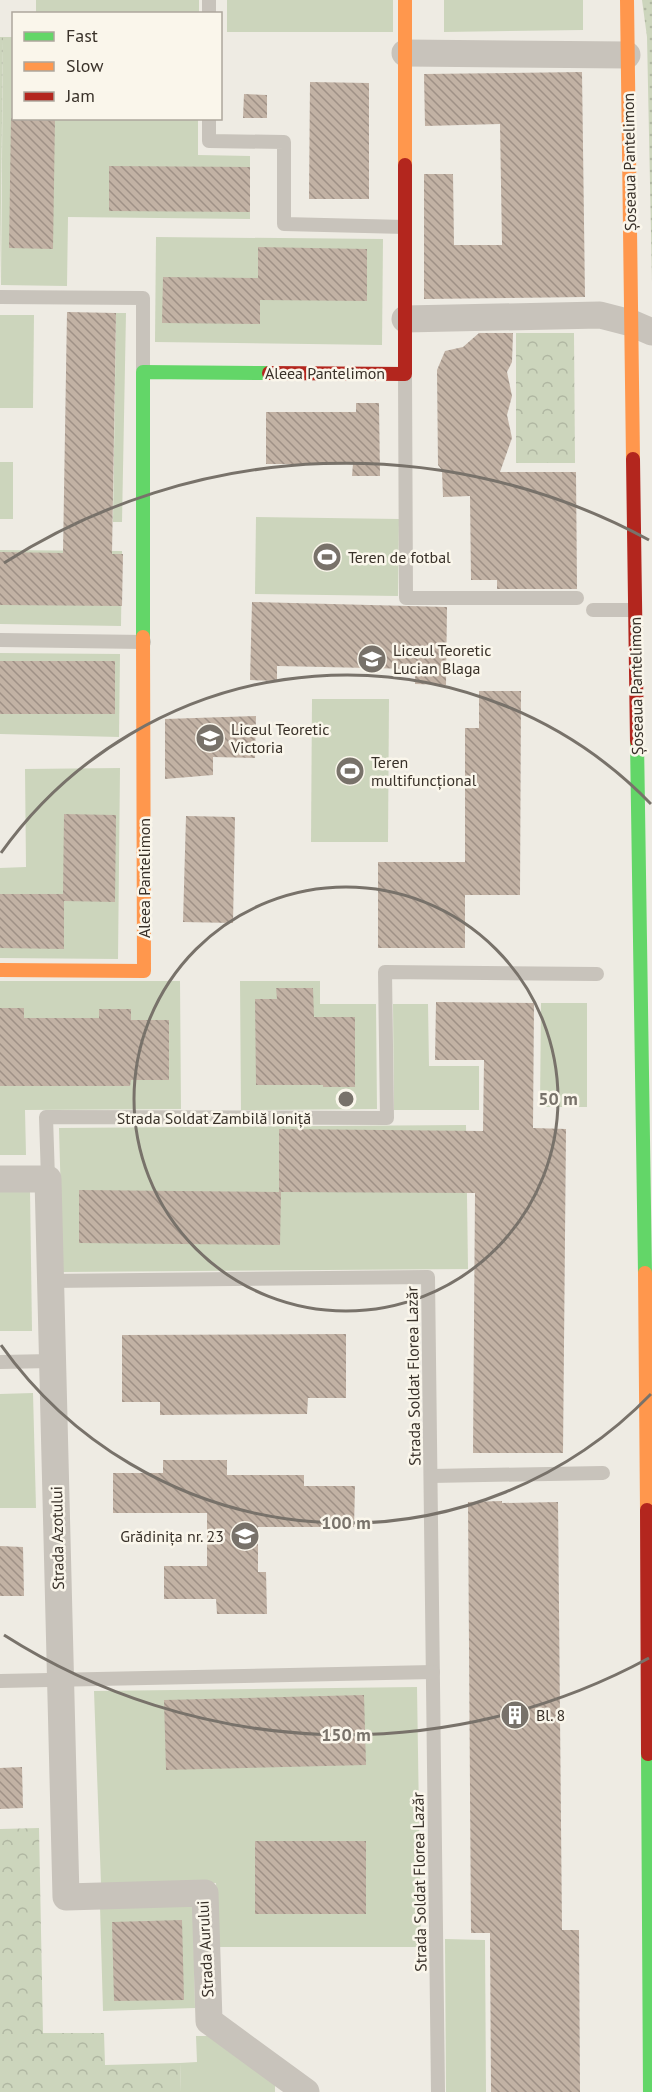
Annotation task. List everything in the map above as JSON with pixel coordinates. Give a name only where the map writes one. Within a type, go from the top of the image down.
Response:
[{"type":"main road","name":"Aleea Pantelimon","points":[[0,970],[144,971],[143,372],[405,374],[405,0]]},
{"type":"main road","name":"Șoseaua Pantelimon","points":[[627,0],[627,55],[642,327],[635,610],[647,1455],[650,2092]]},
{"type":"street","points":[[405,53],[627,55]]},
{"type":"street","points":[[405,320],[600,315],[642,327]]},
{"type":"street","points":[[0,1179],[48,1179]]},
{"type":"street","name":"Strada Azotului","points":[[48,1179],[66,1897]]},
{"type":"street","name":"Strada Aurului","points":[[66,1897],[205,1893],[209,2021],[306,2092]]},
{"type":"lane","points":[[209,120],[209,141],[284,142],[284,224],[405,227]]},
{"type":"lane","name":"Aleea Pantelimon","points":[[0,297],[143,298],[143,372]]},
{"type":"lane","points":[[405,374],[406,598],[577,598]]},
{"type":"lane","points":[[593,610],[635,610]]},
{"type":"lane","points":[[0,640],[144,642]]},
{"type":"lane","name":"Strada Soldat Zambilă Ioniță","points":[[48,1179],[46,1117],[387,1118],[386,972],[597,974]]},
{"type":"lane","name":"Strada Soldat Florea Lazăr","points":[[50,1281],[428,1277],[438,2092]]},
{"type":"lane","points":[[0,1362],[52,1361]]},
{"type":"lane","points":[[431,1476],[603,1473]]},
{"type":"lane","points":[[0,1682],[433,1672]]},
{"type":"green space","points":[[36,0],[199,0],[199,12],[36,12]]},
{"type":"green space","points":[[227,0],[393,0],[393,32],[227,32]]},
{"type":"green space","points":[[444,0],[583,0],[583,30],[444,32]]},
{"type":"green space","points":[[642,0],[652,0],[652,282],[647,37]]},
{"type":"green space","points":[[0,37],[3,37],[0,285]]},
{"type":"green space","points":[[3,37],[12,37],[12,120],[198,120],[198,155],[250,156],[250,219],[68,217],[67,286],[1,285]]},
{"type":"green space","points":[[156,237],[383,239],[382,345],[155,342]]},
{"type":"green space","points":[[116,313],[126,313],[122,522],[113,522]]},
{"type":"green space","points":[[0,315],[34,315],[33,408],[0,408]]},
{"type":"green space","points":[[516,333],[574,333],[575,463],[516,463]]},
{"type":"green space","points":[[0,462],[13,462],[13,519],[0,519]]},
{"type":"green space","name":"Teren de fotbal","points":[[256,517],[399,519],[398,596],[255,594]]},
{"type":"green space","points":[[0,550],[122,551],[121,626],[0,624]]},
{"type":"green space","points":[[0,653],[120,654],[119,737],[0,734]]},
{"type":"green space","name":"Teren multifuncțional","points":[[312,699],[389,699],[388,842],[311,842]]},
{"type":"green space","points":[[120,768],[118,959],[0,958],[0,868],[26,867],[25,769]]},
{"type":"green space","points":[[0,981],[180,981],[181,1109],[25,1110],[26,1155],[0,1155]]},
{"type":"green space","points":[[240,981],[320,981],[320,1004],[376,1004],[377,1109],[241,1110]]},
{"type":"green space","points":[[541,1003],[587,1003],[587,1107],[540,1107]]},
{"type":"green space","points":[[393,1004],[428,1004],[429,1066],[479,1066],[479,1110],[394,1110]]},
{"type":"green space","points":[[466,1125],[468,1269],[63,1272],[59,1128]]},
{"type":"green space","points":[[0,1190],[30,1190],[32,1331],[0,1331]]},
{"type":"green space","points":[[33,1393],[36,1508],[0,1508],[0,1394]]},
{"type":"green space","points":[[417,1687],[421,1947],[219,1947],[216,1883],[101,1884],[94,1691]]},
{"type":"green space","points":[[39,1828],[43,2033],[104,2033],[105,2065],[180,2063],[181,2092],[0,2092],[0,1829]]},
{"type":"green space","points":[[193,1904],[195,2008],[103,2011],[100,1906]]},
{"type":"green space","points":[[445,1939],[485,1940],[486,2092],[446,2092]]},
{"type":"green space","points":[[196,2036],[218,2036],[275,2079],[275,2092],[181,2092],[180,2063],[197,2062]]},
{"type":"building","points":[[582,72],[585,297],[424,299],[424,174],[453,174],[454,245],[502,245],[500,124],[425,126],[424,74]]},
{"type":"building","points":[[310,82],[369,83],[369,199],[309,199]]},
{"type":"building","points":[[244,94],[267,95],[267,118],[243,118]]},
{"type":"building","points":[[11,118],[12,120],[55,120],[53,249],[9,248]]},
{"type":"building","points":[[109,166],[250,167],[250,212],[109,211]]},
{"type":"building","points":[[258,247],[367,249],[367,301],[260,300],[260,324],[162,323],[163,277],[258,278]]},
{"type":"building","points":[[67,312],[116,313],[112,554],[123,554],[122,606],[0,605],[0,552],[63,553]]},
{"type":"building","points":[[479,333],[513,333],[512,362],[507,372],[512,396],[507,415],[512,438],[500,472],[576,472],[577,589],[497,589],[497,580],[471,580],[470,496],[443,497],[442,470],[438,465],[437,370],[445,351],[463,347]]},
{"type":"building","points":[[356,403],[379,403],[380,476],[352,476],[353,464],[266,464],[266,412],[356,412]]},
{"type":"building","points":[[252,602],[447,607],[446,685],[415,684],[415,669],[277,666],[277,681],[250,680]]},
{"type":"building","points":[[0,661],[115,661],[115,714],[0,714]]},
{"type":"building","points":[[479,691],[521,691],[520,895],[465,895],[465,948],[378,948],[378,862],[465,862],[465,728],[479,728]]},
{"type":"building","name":"Liceul Teoretic Victoria","points":[[256,716],[255,758],[213,757],[213,775],[165,779],[165,719]]},
{"type":"building","points":[[64,814],[116,815],[115,902],[64,901],[64,949],[0,948],[0,894],[63,894]]},
{"type":"building","points":[[186,816],[235,817],[233,923],[183,922]]},
{"type":"building","points":[[276,988],[313,988],[314,1017],[355,1017],[355,1087],[256,1085],[255,999],[277,999]]},
{"type":"building","points":[[436,1002],[534,1003],[533,1128],[566,1129],[563,1453],[473,1453],[475,1193],[281,1192],[280,1245],[79,1243],[79,1190],[279,1192],[279,1129],[483,1131],[484,1060],[435,1060]]},
{"type":"building","points":[[0,1008],[24,1008],[24,1018],[99,1018],[99,1009],[131,1009],[131,1020],[169,1020],[169,1080],[131,1080],[130,1086],[0,1086]]},
{"type":"building","points":[[346,1334],[346,1398],[308,1398],[307,1414],[160,1415],[160,1402],[122,1402],[122,1335]]},
{"type":"building","points":[[163,1460],[227,1460],[227,1475],[304,1475],[304,1486],[355,1486],[354,1527],[258,1527],[258,1572],[266,1572],[267,1614],[217,1614],[216,1599],[164,1599],[164,1566],[207,1566],[207,1513],[113,1513],[113,1473],[163,1473]]},
{"type":"building","name":"Bl. 8","points":[[502,1501],[502,1503],[558,1502],[562,1930],[579,1930],[580,2092],[491,2092],[490,1933],[471,1933],[468,1502]]},
{"type":"building","points":[[0,1546],[23,1547],[24,1596],[0,1596]]},
{"type":"building","points":[[364,1695],[366,1765],[166,1770],[164,1700]]},
{"type":"building","points":[[22,1767],[23,1808],[0,1809],[0,1768]]},
{"type":"building","points":[[255,1841],[366,1841],[366,1914],[255,1914]]},
{"type":"building","points":[[182,1920],[184,2000],[114,2001],[112,1922]]},
{"type":"traffic: fast","points":[[143,637],[143,372],[269,373]]},
{"type":"traffic: fast","points":[[637,741],[645,1273]]},
{"type":"traffic: fast","points":[[648,1754],[650,2092]]},
{"type":"traffic: slow","points":[[405,0],[405,165]]},
{"type":"traffic: slow","points":[[627,0],[633,459]]},
{"type":"traffic: slow","points":[[0,970],[144,971],[143,637]]},
{"type":"traffic: slow","points":[[645,1273],[647,1510]]},
{"type":"traffic: jam","points":[[269,373],[405,374],[405,165]]},
{"type":"traffic: jam","points":[[633,459],[637,741]]},
{"type":"traffic: jam","points":[[647,1510],[648,1754]]},
{"type":"place","name":"Teren de fotbal","points":[[327,557]]},
{"type":"place","name":"Liceul Teoretic Lucian Blaga","points":[[372,659]]},
{"type":"place","name":"Liceul Teoretic Victoria","points":[[210,738]]},
{"type":"place","name":"Teren multifuncțional","points":[[350,771]]},
{"type":"place","name":"Grădinița nr. 23","points":[[245,1536]]},
{"type":"place","name":"Bl. 8","points":[[515,1715]]}]
